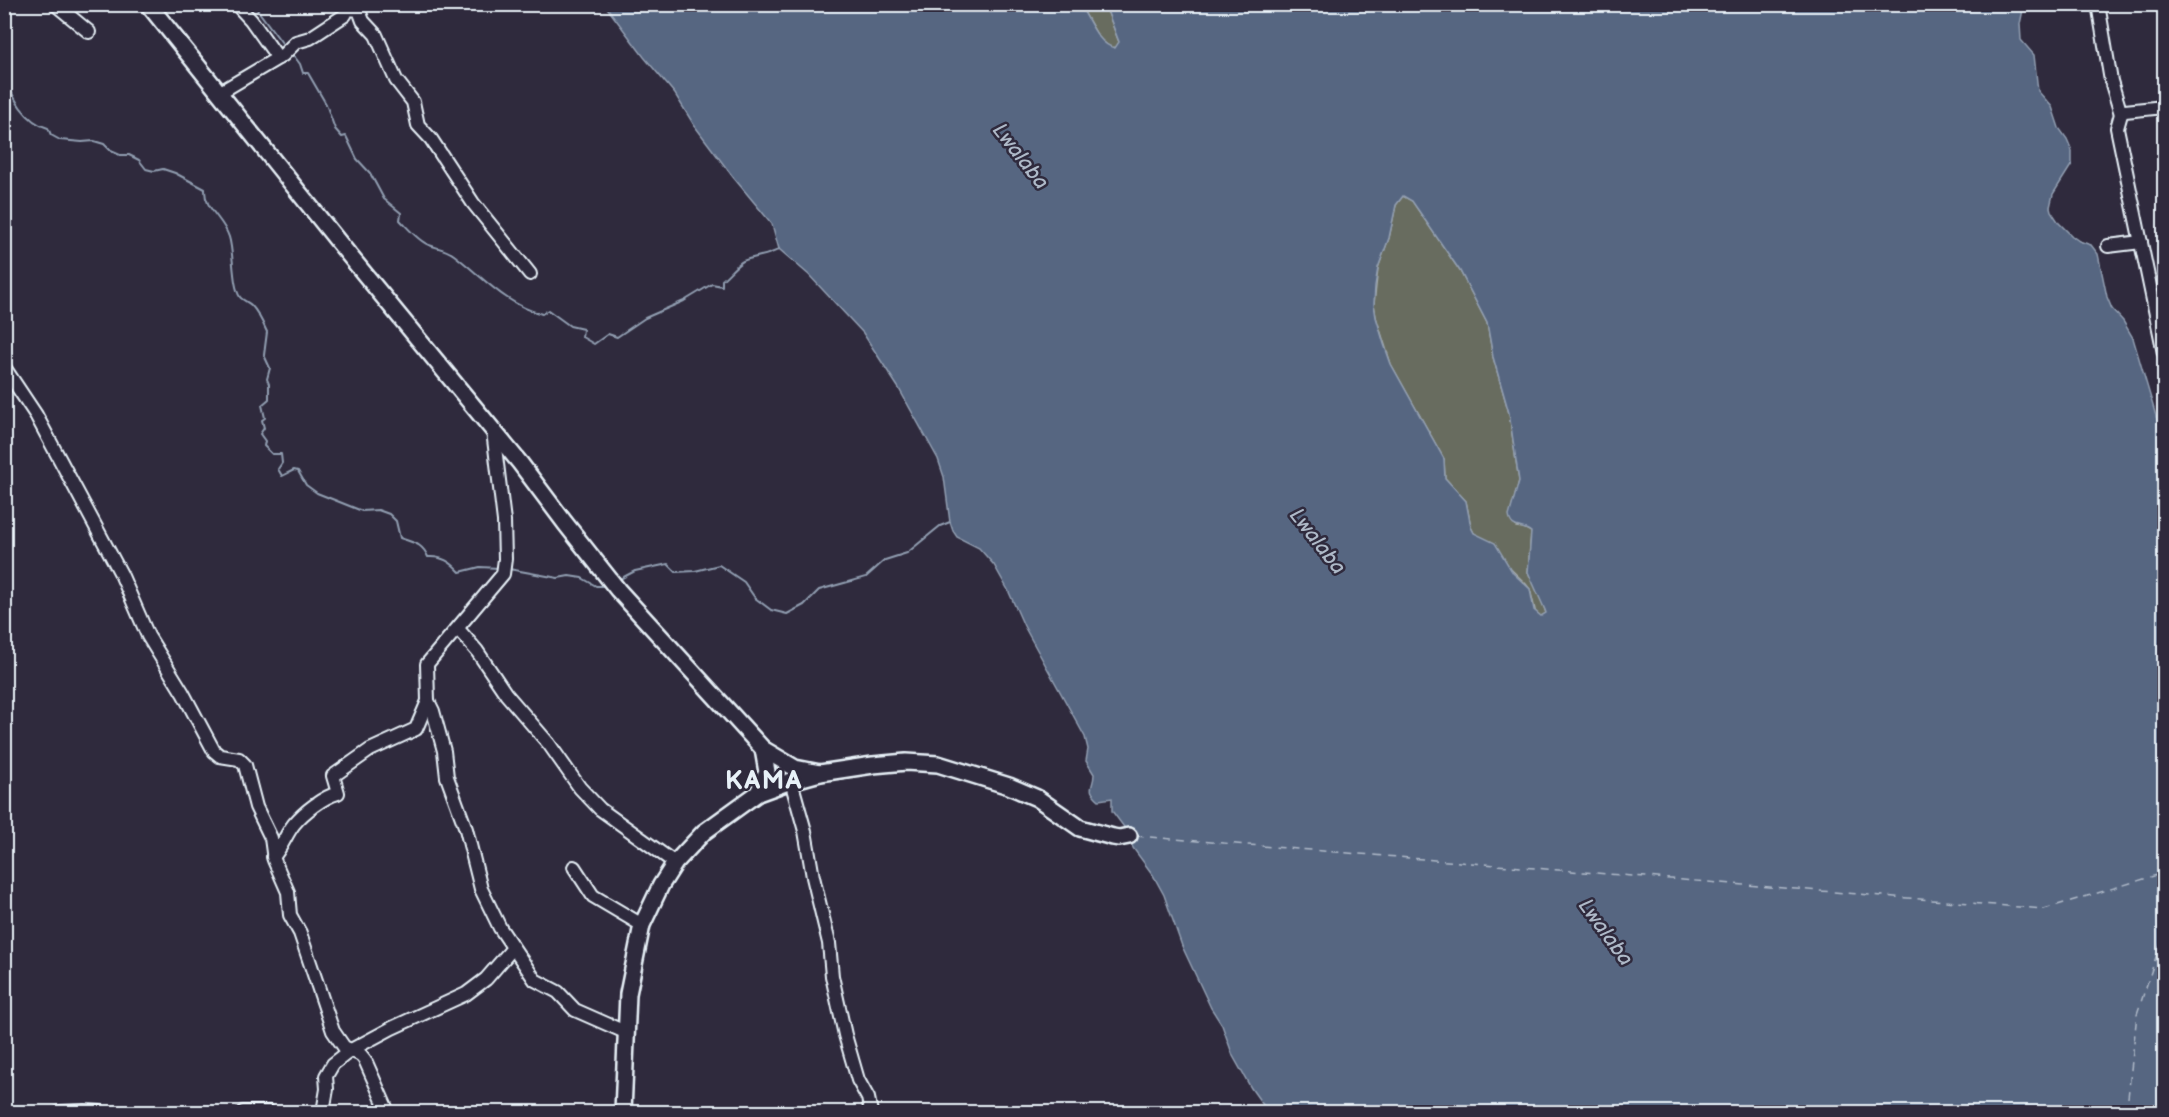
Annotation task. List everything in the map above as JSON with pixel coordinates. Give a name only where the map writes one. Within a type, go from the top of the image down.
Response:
[{"type":"main road","points":[[148,4],[520,462],[564,523],[614,585],[763,748],[795,768],[820,773]]},
{"type":"main road","points":[[758,794],[767,772],[763,748]]},
{"type":"main road","points":[[623,1113],[628,994],[642,925],[661,885],[675,863],[704,832],[758,794],[820,773],[906,762],[938,764],[1009,786],[1037,798],[1080,828],[1119,838],[1129,836]]},
{"type":"street","points":[[55,4],[89,32]]},
{"type":"street","points":[[236,4],[251,20],[278,58]]},
{"type":"street","points":[[2098,4],[2111,81],[2121,114],[2117,128],[2141,242],[2160,310],[2164,353]]},
{"type":"street","points":[[219,93],[278,58],[296,42],[310,38],[315,32],[345,15],[347,7],[360,11],[363,21],[375,35],[396,80],[413,102],[418,125],[431,139],[473,203],[530,274]]},
{"type":"street","points":[[2121,114],[2125,111],[2164,107]]},
{"type":"street","points":[[2108,246],[2141,242]]},
{"type":"street","points":[[4,367],[36,415],[121,574],[148,636],[183,693],[214,751],[220,756],[239,759],[245,765],[256,807],[271,838],[273,857],[288,892],[290,915],[300,933],[333,1031],[344,1047],[361,1054],[388,1113]]},
{"type":"street","points":[[273,857],[282,847],[296,822],[327,797],[338,793],[333,776],[370,750],[416,729],[428,701],[427,664],[503,574],[504,521],[493,431]]},
{"type":"street","points":[[458,629],[472,644],[521,712],[549,744],[580,788],[600,809],[675,863]]},
{"type":"street","points":[[428,701],[444,751],[446,775],[466,830],[481,889],[500,928],[535,980],[558,992],[575,1010],[625,1032]]},
{"type":"street","points":[[791,781],[805,831],[813,877],[829,943],[832,976],[845,1035],[853,1065],[868,1098],[871,1113]]},
{"type":"street","points":[[574,867],[593,896],[642,925]]},
{"type":"street","points":[[323,1113],[327,1089],[326,1076],[333,1064],[351,1050],[401,1023],[466,994],[486,979],[513,948]]},
{"type":"street","points":[[60,1113],[85,1111],[100,1113]]},
{"type":"street","points":[[243,1113],[269,1113]]},
{"type":"shaded area","points":[[1080,5],[1105,5],[1119,42],[1117,47],[1110,48],[1099,38]]},
{"type":"shaded area","points":[[1403,196],[1412,201],[1460,271],[1487,323],[1493,357],[1509,413],[1519,481],[1511,511],[1516,527],[1531,532],[1528,572],[1540,595],[1546,613],[1544,616],[1536,614],[1530,589],[1526,584],[1474,533],[1466,501],[1445,478],[1444,459],[1391,364],[1374,304],[1378,268],[1389,238],[1396,205]]},
{"type":"water","name":"Lwalaba","points":[[605,5],[1080,5],[1099,37],[1115,48],[1119,42],[1105,5],[2024,5],[2020,24],[2021,40],[2034,55],[2038,91],[2052,107],[2059,128],[2072,151],[2072,164],[2053,194],[2051,211],[2072,236],[2091,245],[2098,254],[2107,297],[2112,309],[2123,321],[2133,338],[2164,443],[2164,1112],[1268,1112],[1233,1056],[1222,1025],[1211,1008],[1182,946],[1164,895],[1153,875],[1133,848],[1127,831],[1112,811],[1112,798],[1099,800],[1092,793],[1094,774],[1086,761],[1088,749],[1085,737],[1024,626],[1008,590],[994,565],[979,548],[957,537],[953,531],[944,477],[938,459],[898,387],[863,333],[809,275],[779,249],[772,224],[733,177],[694,125],[675,94]],"holes":[[[1403,196],[1412,201],[1460,271],[1487,323],[1493,357],[1509,413],[1519,481],[1509,516],[1514,525],[1531,532],[1528,572],[1546,613],[1541,616],[1534,610],[1530,589],[1513,573],[1495,543],[1474,533],[1466,501],[1445,478],[1444,459],[1391,364],[1384,344],[1374,304],[1378,268],[1389,238],[1396,205]]]},
{"type":"waterway","points":[[253,4],[285,47]]},
{"type":"waterway","points":[[291,52],[300,64],[303,73],[308,73],[326,104],[335,129],[342,137],[346,136],[357,159],[370,173],[384,199],[401,213],[400,220],[413,234],[425,243],[454,255],[517,304],[542,314],[548,310],[570,326],[583,329],[582,337],[594,344],[608,334],[617,337],[645,318],[684,301],[712,284],[722,286],[722,280],[741,262],[779,249]]},
{"type":"waterway","points":[[4,77],[21,108],[33,120],[48,128],[51,135],[60,140],[94,141],[104,144],[111,151],[139,160],[146,169],[154,171],[163,169],[175,173],[205,189],[207,202],[223,224],[229,237],[237,292],[256,311],[267,332],[264,355],[270,368],[267,379],[269,399],[262,405],[265,418],[262,420],[264,428],[260,434],[265,441],[264,446],[272,454],[281,454],[282,463],[278,469],[282,476],[294,470],[298,471],[306,485],[317,493],[362,511],[378,510],[389,514],[396,521],[400,538],[420,546],[428,557],[446,560],[460,572],[480,567],[499,568]]},
{"type":"waterway","points":[[618,580],[635,571],[668,564],[676,572],[695,571],[719,565],[744,582],[755,598],[771,610],[787,614],[804,605],[819,590],[866,577],[885,560],[907,553],[940,526],[950,522]]},
{"type":"waterway","points":[[509,569],[558,578],[569,576],[582,578],[596,586],[608,586]]},
{"type":"ferry route","points":[[1136,836],[2044,909],[2164,873]]},
{"type":"ferry route","points":[[2128,1112],[2137,1014],[2164,933]]},
{"type":"district","name":"KAMA","points":[[764,780]]}]
